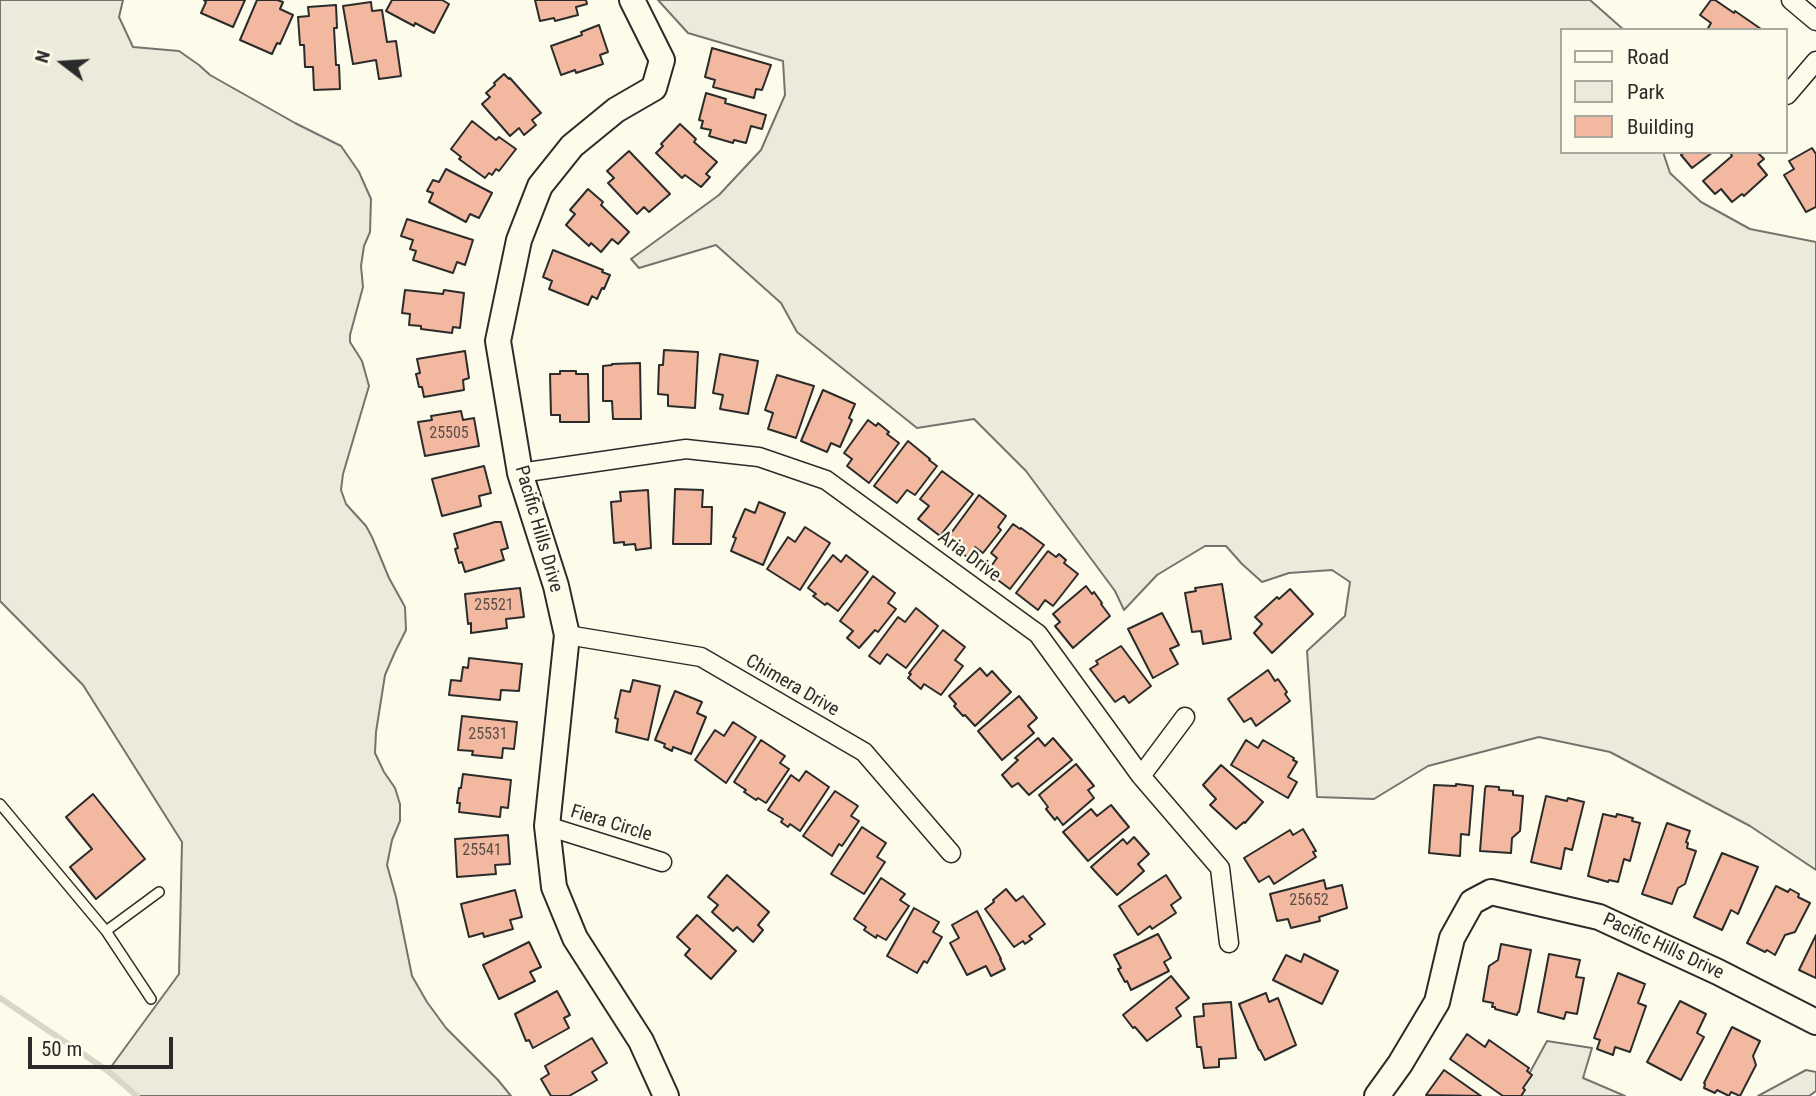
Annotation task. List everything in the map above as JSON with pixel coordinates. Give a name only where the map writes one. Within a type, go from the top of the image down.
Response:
[{"type":"street","name":"Pacific Hills Drive","points":[[632,0],[662,60],[654,88],[616,110],[572,146],[540,186],[519,240],[498,341],[520,473],[556,586],[567,635],[547,826],[554,887],[575,938],[641,1041],[666,1096]]},
{"type":"street","points":[[1791,0],[1816,21]]},
{"type":"street","points":[[1788,93],[1816,61]]},
{"type":"street","name":"Aria Drive","points":[[520,473],[686,449],[758,457],[826,480],[1038,634],[1141,776],[1220,868],[1229,943]]},
{"type":"street","name":"Chimera Drive","points":[[567,635],[701,657],[864,752],[951,853]]},
{"type":"street","points":[[1141,776],[1185,717]]},
{"type":"street","name":"Fiera Circle","points":[[547,826],[662,862]]},
{"type":"street","name":"Pacific Hills Drive","points":[[1377,1096],[1400,1064],[1437,1002],[1452,938],[1472,902],[1491,892],[1599,917],[1718,972],[1816,1022]]},
{"type":"lane","points":[[0,804],[106,932],[151,999]]},
{"type":"lane","points":[[106,932],[159,892]]},
{"type":"green space","points":[[0,0],[123,0],[119,17],[133,47],[179,51],[210,75],[341,146],[359,172],[371,199],[370,232],[364,246],[361,266],[363,287],[350,342],[362,361],[369,386],[343,474],[341,490],[346,504],[366,526],[405,607],[406,630],[385,675],[376,732],[375,753],[395,788],[400,804],[400,821],[392,840],[387,865],[412,976],[446,1028],[511,1096],[137,1096],[108,1071],[179,974],[182,842],[83,685],[0,601]]},
{"type":"green space","points":[[658,0],[1590,0],[1622,28],[1560,28],[1560,154],[1664,154],[1670,173],[1701,202],[1750,229],[1816,242],[1816,870],[1750,826],[1610,752],[1539,737],[1428,766],[1374,799],[1317,797],[1307,651],[1345,616],[1350,582],[1332,570],[1289,573],[1262,582],[1226,546],[1205,546],[1157,575],[1124,610],[1115,591],[1026,471],[974,419],[917,428],[797,332],[781,303],[716,245],[639,268],[631,259],[719,195],[761,150],[785,95],[783,61],[688,33]]},
{"type":"green space","points":[[1547,1041],[1592,1048],[1583,1078],[1625,1096],[1517,1096]]},
{"type":"green space","points":[[1806,1070],[1816,1072],[1816,1091],[1809,1096],[1758,1096]]},
{"type":"building","points":[[204,0],[245,0],[233,27],[201,13],[206,2]]},
{"type":"building","points":[[257,0],[283,2],[280,9],[293,15],[280,44],[277,43],[272,54],[240,40]]},
{"type":"building","points":[[392,0],[442,0],[449,4],[434,33],[386,11]]},
{"type":"building","points":[[535,0],[586,0],[587,4],[576,7],[578,15],[555,21],[554,18],[540,21]]},
{"type":"building","points":[[1711,0],[1715,0],[1760,28],[1708,28],[1711,23],[1700,15]]},
{"type":"building","points":[[371,2],[372,11],[382,10],[387,42],[396,41],[401,76],[379,79],[376,60],[353,64],[343,6]]},
{"type":"building","points":[[336,5],[337,28],[334,28],[340,89],[314,90],[313,67],[305,67],[304,45],[300,45],[298,17],[309,16],[308,7]]},
{"type":"building","points":[[599,25],[608,52],[600,55],[603,64],[561,75],[551,46],[582,35],[581,32]]},
{"type":"building","points":[[712,48],[771,65],[762,90],[756,89],[754,98],[713,87],[715,80],[705,77]]},
{"type":"building","points":[[504,74],[541,113],[532,120],[536,125],[524,135],[519,128],[510,136],[482,104],[490,97],[486,93]]},
{"type":"building","points":[[706,93],[726,99],[725,103],[766,115],[762,129],[751,126],[746,143],[734,140],[733,143],[709,136],[711,130],[701,128],[703,121],[699,120]]},
{"type":"building","points":[[472,121],[496,140],[499,137],[516,149],[499,171],[496,169],[492,175],[489,173],[485,178],[459,159],[461,157],[451,149]]},
{"type":"building","points":[[680,124],[696,139],[694,142],[717,162],[706,174],[710,177],[701,187],[685,175],[682,178],[656,153]]},
{"type":"building","points":[[1812,148],[1816,154],[1816,207],[1806,212],[1784,175],[1794,169],[1789,161]]},
{"type":"building","points":[[629,151],[670,194],[649,212],[644,207],[637,214],[608,183],[614,178],[607,171]]},
{"type":"building","points":[[1682,154],[1710,154],[1692,168]]},
{"type":"building","points":[[1731,154],[1759,154],[1764,159],[1758,164],[1767,175],[1744,196],[1742,194],[1732,202],[1721,189],[1715,194],[1703,181],[1732,156]]},
{"type":"building","points":[[446,169],[492,193],[479,218],[470,214],[466,222],[429,202],[433,193],[427,191],[433,180],[439,182]]},
{"type":"building","points":[[588,189],[629,232],[618,244],[612,239],[601,252],[591,243],[589,246],[566,225],[575,214],[570,210]]},
{"type":"building","points":[[407,219],[473,240],[465,265],[457,262],[453,273],[413,260],[416,251],[410,249],[413,240],[401,236]]},
{"type":"building","points":[[553,250],[610,275],[597,299],[592,296],[588,305],[549,289],[552,281],[543,277]]},
{"type":"building","points":[[405,290],[464,293],[460,328],[453,327],[452,333],[409,325],[410,314],[402,313]]},
{"type":"building","points":[[664,350],[698,352],[695,408],[668,406],[668,395],[658,394],[659,365],[663,365]]},
{"type":"building","points":[[465,351],[469,378],[463,380],[464,390],[424,397],[416,374],[420,373],[417,359]]},
{"type":"building","points":[[720,354],[758,361],[748,414],[720,409],[723,395],[713,393]]},
{"type":"building","points":[[640,363],[641,419],[613,419],[612,401],[603,401],[603,366]]},
{"type":"building","points":[[560,371],[588,374],[589,422],[560,422],[560,415],[551,415],[550,374],[560,374]]},
{"type":"building","points":[[777,375],[814,386],[796,438],[768,429],[773,413],[765,410]]},
{"type":"building","points":[[823,390],[855,404],[849,418],[852,420],[840,447],[831,443],[827,452],[801,441]]},
{"type":"building","points":[[461,411],[463,420],[474,418],[479,446],[425,456],[418,422],[432,420],[431,416]]},
{"type":"building","points":[[868,420],[876,426],[878,423],[899,443],[869,483],[847,466],[852,459],[844,453]]},
{"type":"building","points":[[908,441],[937,466],[915,495],[907,490],[897,503],[874,486]]},
{"type":"building","points":[[484,466],[491,493],[479,496],[481,506],[442,516],[432,479]]},
{"type":"building","points":[[942,471],[973,494],[940,536],[918,519],[929,506],[920,499]]},
{"type":"building","points":[[675,489],[703,490],[702,507],[712,507],[711,544],[673,544]]},
{"type":"building","points":[[648,490],[651,548],[636,550],[635,544],[614,543],[611,502],[621,501],[620,492]]},
{"type":"building","points":[[979,495],[1006,516],[998,527],[1001,530],[983,553],[975,547],[967,557],[946,540]]},
{"type":"building","points":[[759,502],[785,513],[763,565],[731,551],[736,538],[733,537],[745,509],[755,513]]},
{"type":"building","points":[[501,522],[508,548],[501,550],[504,560],[465,572],[462,562],[459,563],[454,534]]},
{"type":"building","points":[[1013,524],[1044,545],[1010,589],[987,572],[997,558],[991,553]]},
{"type":"building","points":[[805,527],[830,543],[800,590],[767,569],[788,537],[795,542]]},
{"type":"building","points":[[1048,551],[1056,557],[1059,554],[1066,560],[1064,563],[1078,574],[1053,606],[1045,600],[1038,610],[1016,593]]},
{"type":"building","points":[[833,555],[841,562],[846,555],[868,572],[838,611],[813,596],[816,594],[808,588]]},
{"type":"building","points":[[873,576],[895,593],[888,603],[896,609],[878,632],[875,630],[859,648],[847,638],[853,631],[840,621]]},
{"type":"building","points":[[1222,584],[1231,639],[1203,644],[1201,631],[1192,632],[1185,593],[1196,591],[1195,588]]},
{"type":"building","points":[[1086,586],[1092,594],[1094,592],[1110,616],[1073,648],[1055,626],[1060,622],[1053,614]]},
{"type":"building","points":[[520,588],[524,617],[506,619],[507,628],[471,633],[465,594]]},
{"type":"building","points":[[1290,589],[1313,614],[1272,653],[1254,633],[1262,624],[1255,617]]},
{"type":"building","points":[[916,608],[938,626],[906,668],[887,654],[880,664],[869,656],[898,617],[905,622]]},
{"type":"building","points":[[1162,613],[1179,645],[1170,649],[1178,664],[1153,678],[1128,629]]},
{"type":"building","points":[[943,630],[965,647],[955,660],[963,666],[941,695],[924,684],[921,689],[908,678],[911,674],[909,673]]},
{"type":"building","points":[[1121,646],[1151,686],[1129,703],[1124,696],[1115,702],[1090,669],[1098,664],[1096,661]]},
{"type":"building","points":[[469,658],[522,664],[519,691],[501,690],[500,700],[449,695],[451,680],[461,681],[463,667],[468,668]]},
{"type":"building","points":[[980,668],[987,676],[992,671],[1011,692],[975,726],[954,706],[956,704],[949,696]]},
{"type":"building","points":[[1268,670],[1275,681],[1278,679],[1290,701],[1256,726],[1251,718],[1244,722],[1228,699]]},
{"type":"building","points":[[633,680],[660,686],[648,740],[616,732],[618,719],[615,718],[621,690],[630,692]]},
{"type":"building","points":[[675,691],[702,702],[697,713],[706,717],[691,754],[673,747],[672,751],[655,740]]},
{"type":"building","points":[[1019,696],[1037,718],[1028,726],[1034,733],[1002,760],[978,731]]},
{"type":"building","points":[[462,716],[517,722],[514,749],[503,748],[502,758],[472,755],[473,751],[458,750]]},
{"type":"building","points":[[733,722],[756,737],[726,783],[695,760],[715,730],[724,736]]},
{"type":"building","points":[[1038,738],[1045,746],[1053,738],[1072,760],[1029,795],[1018,783],[1012,787],[1002,775],[1018,760],[1015,758]]},
{"type":"building","points":[[761,740],[785,756],[780,763],[789,769],[766,803],[758,798],[756,800],[734,782]]},
{"type":"building","points":[[1246,740],[1258,748],[1263,740],[1297,762],[1288,777],[1297,782],[1288,798],[1231,765]]},
{"type":"building","points":[[1076,764],[1094,786],[1088,790],[1094,798],[1063,825],[1046,809],[1048,807],[1039,795]]},
{"type":"building","points":[[1221,765],[1263,802],[1245,823],[1236,829],[1210,805],[1216,799],[1203,785]]},
{"type":"building","points":[[806,771],[829,787],[800,831],[790,824],[788,827],[781,822],[783,819],[768,810],[791,775],[799,781]]},
{"type":"building","points":[[463,774],[511,780],[508,808],[501,807],[500,817],[459,812],[460,803],[457,803]]},
{"type":"building","points":[[1434,785],[1473,786],[1469,835],[1461,834],[1460,856],[1429,853]]},
{"type":"building","points":[[1486,786],[1499,787],[1499,790],[1513,791],[1513,795],[1523,796],[1520,831],[1512,838],[1511,853],[1480,851]]},
{"type":"building","points":[[835,791],[858,806],[851,816],[859,821],[832,856],[803,836]]},
{"type":"building","points":[[93,794],[145,859],[96,899],[70,867],[92,849],[66,817]]},
{"type":"building","points":[[1546,796],[1584,802],[1572,850],[1565,848],[1561,869],[1531,862]]},
{"type":"building","points":[[1111,805],[1129,827],[1088,861],[1063,832],[1091,809],[1097,816]]},
{"type":"building","points":[[1603,814],[1616,817],[1617,814],[1633,818],[1632,821],[1640,823],[1630,861],[1624,859],[1618,882],[1588,876]]},
{"type":"building","points":[[1667,823],[1690,831],[1687,848],[1696,851],[1685,884],[1678,888],[1672,904],[1642,894]]},
{"type":"building","points":[[862,827],[886,843],[877,857],[885,862],[864,894],[831,874]]},
{"type":"building","points":[[1303,829],[1316,851],[1313,852],[1316,857],[1274,884],[1269,876],[1259,882],[1244,858],[1290,830],[1293,835]]},
{"type":"building","points":[[508,835],[510,864],[495,865],[496,874],[457,877],[455,839]]},
{"type":"building","points":[[1134,837],[1149,854],[1138,864],[1144,871],[1117,895],[1091,867],[1123,839],[1127,844]]},
{"type":"building","points":[[1722,853],[1758,867],[1738,914],[1731,910],[1722,930],[1694,917]]},
{"type":"building","points":[[727,875],[769,912],[758,925],[763,930],[753,942],[737,927],[733,931],[712,912],[718,905],[708,897]]},
{"type":"building","points":[[1166,875],[1181,898],[1171,905],[1176,913],[1138,935],[1119,906]]},
{"type":"building","points":[[881,878],[905,894],[900,900],[909,906],[886,940],[877,935],[876,938],[854,919]]},
{"type":"building","points":[[1324,880],[1326,889],[1342,885],[1347,908],[1319,917],[1320,921],[1291,928],[1288,919],[1277,921],[1270,894]]},
{"type":"building","points":[[1776,886],[1788,892],[1790,889],[1810,903],[1795,932],[1785,935],[1775,955],[1747,943]]},
{"type":"building","points":[[1006,889],[1016,901],[1023,896],[1045,924],[1029,936],[1032,939],[1014,947],[985,909]]},
{"type":"building","points":[[515,890],[522,917],[510,920],[513,929],[484,937],[483,933],[469,937],[461,904]]},
{"type":"building","points":[[914,908],[939,922],[933,932],[942,937],[927,963],[924,961],[917,973],[887,956]]},
{"type":"building","points":[[977,911],[1005,969],[991,976],[986,966],[967,975],[950,943],[959,938],[952,925]]},
{"type":"building","points":[[697,915],[736,951],[711,979],[685,955],[690,949],[677,937]]},
{"type":"building","points":[[1158,934],[1171,958],[1164,962],[1169,971],[1131,990],[1118,969],[1121,968],[1114,955]]},
{"type":"building","points":[[1816,935],[1816,978],[1799,970]]},
{"type":"building","points":[[529,942],[541,967],[530,972],[535,981],[499,999],[483,965]]},
{"type":"building","points":[[1501,944],[1531,950],[1517,1015],[1495,1009],[1492,1007],[1493,1003],[1483,1001],[1489,966],[1498,960]]},
{"type":"building","points":[[1304,954],[1338,971],[1322,1004],[1273,980],[1286,955],[1301,962]]},
{"type":"building","points":[[1549,954],[1580,960],[1576,977],[1584,978],[1577,1014],[1566,1012],[1564,1019],[1538,1012]]},
{"type":"building","points":[[1618,973],[1645,984],[1638,1003],[1646,1006],[1630,1052],[1615,1047],[1613,1055],[1597,1049],[1600,1040],[1594,1038]]},
{"type":"building","points":[[1171,976],[1189,998],[1176,1008],[1181,1016],[1147,1041],[1123,1015]]},
{"type":"building","points":[[557,991],[570,1015],[564,1018],[569,1028],[533,1048],[529,1040],[526,1041],[515,1014]]},
{"type":"building","points":[[1266,993],[1269,1002],[1278,998],[1296,1045],[1265,1060],[1239,1004]]},
{"type":"building","points":[[1680,1001],[1706,1014],[1697,1033],[1704,1037],[1681,1080],[1647,1062]]},
{"type":"building","points":[[1231,1002],[1236,1058],[1219,1059],[1219,1067],[1204,1068],[1201,1047],[1197,1047],[1194,1017],[1204,1016],[1203,1004]]},
{"type":"building","points":[[1732,1027],[1760,1041],[1753,1056],[1756,1065],[1740,1096],[1731,1092],[1729,1096],[1717,1090],[1715,1093],[1704,1088]]},
{"type":"building","points":[[1467,1034],[1485,1047],[1489,1040],[1529,1068],[1527,1071],[1532,1075],[1521,1096],[1503,1096],[1450,1059]]},
{"type":"building","points":[[592,1038],[607,1063],[592,1072],[597,1080],[569,1096],[551,1096],[541,1079],[549,1074],[545,1066]]},
{"type":"building","points":[[1444,1070],[1481,1096],[1426,1095]]},
{"type":"waterway","points":[[0,998],[108,1071],[137,1096]]}]
